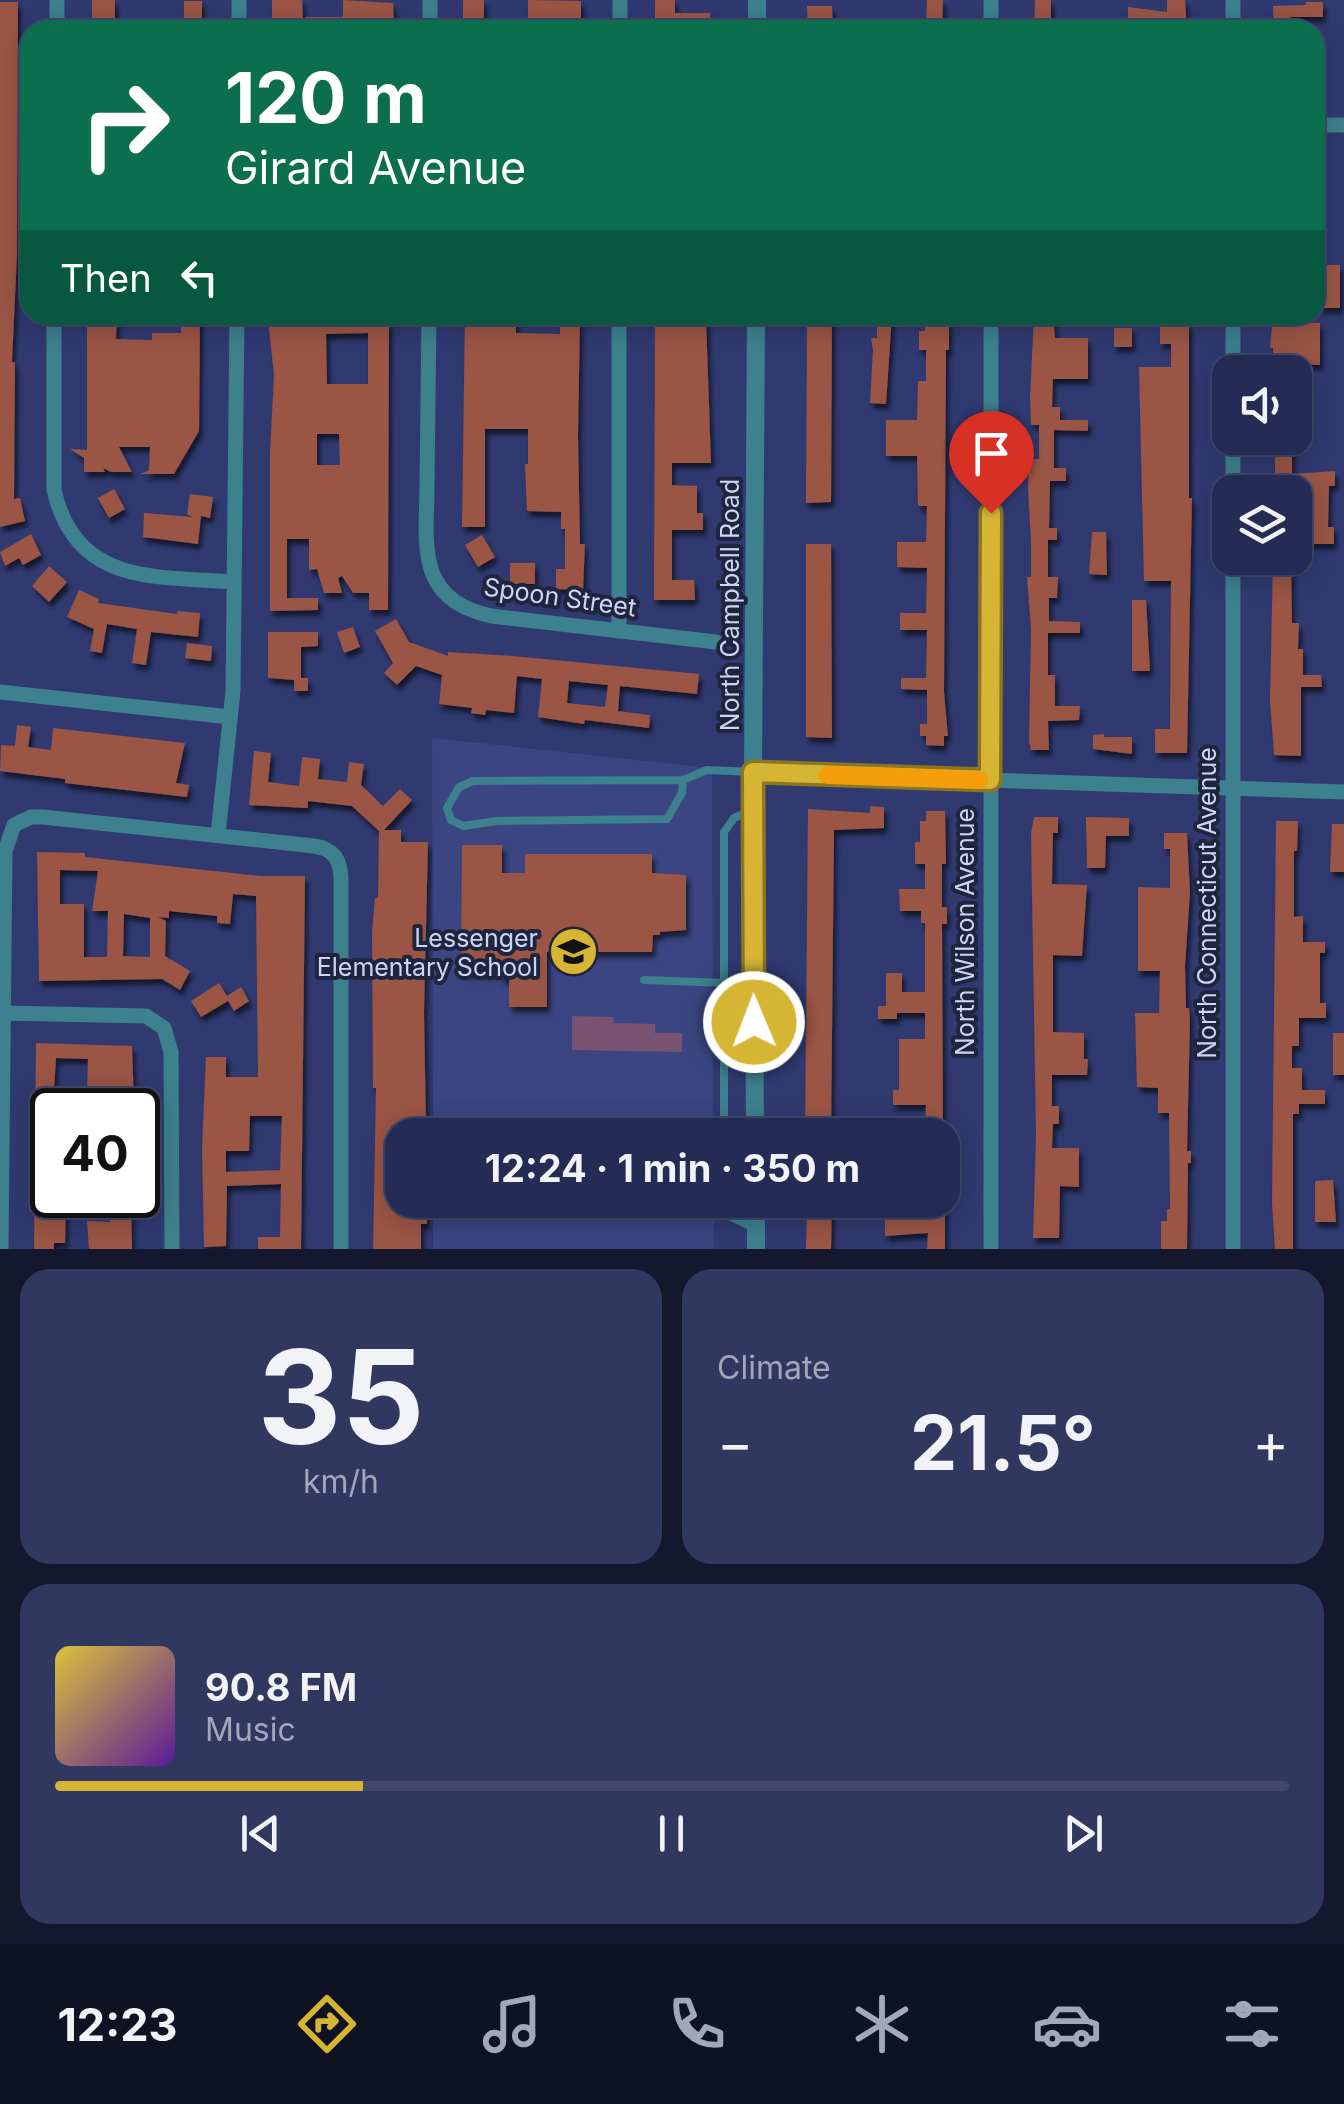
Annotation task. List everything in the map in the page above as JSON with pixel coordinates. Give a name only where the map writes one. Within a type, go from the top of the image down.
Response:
[{"type":"street","points":[[54,325],[54,490],[60,516],[76,540],[93,558],[116,569],[234,582]]},
{"type":"street","points":[[218,835],[230,717],[237,325]]},
{"type":"street","name":"Spoon Street","points":[[429,325],[427,534],[433,575],[454,602],[470,611],[716,642]]},
{"type":"street","points":[[619,631],[620,325]]},
{"type":"street","name":"North Campbell Road","points":[[755,1118],[756,325]]},
{"type":"street","name":"North Wilson Avenue","points":[[991,325],[991,1249]]},
{"type":"street","points":[[1233,325],[1233,355]]},
{"type":"street","name":"North Connecticut Avenue","points":[[1232,1249],[1233,575]]},
{"type":"street","points":[[0,692],[230,717]]},
{"type":"street","points":[[753,772],[1344,792]]},
{"type":"street","points":[[1,1249],[5,851],[14,825],[31,817],[43,817],[322,847],[337,858],[341,881],[341,1249]]},
{"type":"street","points":[[4,1014],[146,1016],[164,1028],[171,1052],[172,1249]]},
{"type":"street","points":[[756,1218],[756,1249]]},
{"type":"lane","points":[[683,780],[682,794],[667,819],[497,820],[463,826],[448,814],[448,800],[453,792],[472,781],[683,780],[707,770],[753,772]]},
{"type":"lane","points":[[724,1118],[724,832],[734,818],[753,810]]},
{"type":"lane","points":[[644,980],[753,984]]},
{"type":"lane","points":[[735,1218],[756,1229]]},
{"type":"shaded area","name":"Lessenger Elementary School","points":[[432,738],[712,768],[713,1118],[433,1118]]},
{"type":"shaded area","points":[[572,1016],[655,1024],[655,1033],[682,1033],[682,1052],[572,1050]]},
{"type":"shaded area","points":[[433,1218],[713,1218],[714,1249],[433,1249]]},
{"type":"building","points":[[92,0],[115,0],[115,20],[92,20]]},
{"type":"building","points":[[272,0],[302,0],[303,20],[272,20]]},
{"type":"building","points":[[343,0],[393,3],[394,20],[305,20],[343,17]]},
{"type":"building","points":[[463,0],[484,0],[484,20],[463,20]]},
{"type":"building","points":[[528,0],[581,1],[581,20],[528,19]]},
{"type":"building","points":[[655,0],[675,0],[675,13],[710,13],[710,20],[655,20]]},
{"type":"building","points":[[927,0],[943,0],[942,20],[926,20]]},
{"type":"building","points":[[1035,0],[1051,0],[1051,20],[1034,20]]},
{"type":"building","points":[[1167,0],[1185,0],[1186,20],[1128,20],[1128,7],[1167,12]]},
{"type":"building","points":[[184,1],[202,1],[202,20],[184,20]]},
{"type":"building","points":[[0,2],[18,2],[17,254],[12,362],[14,499],[20,498],[25,521],[0,527]]},
{"type":"building","points":[[1323,2],[1323,17],[1274,20],[1273,6]]},
{"type":"building","points":[[807,6],[832,6],[833,20],[808,20]]},
{"type":"building","points":[[1325,265],[1340,265],[1340,308],[1325,308]]},
{"type":"building","points":[[87,325],[117,325],[116,339],[152,340],[152,333],[181,333],[181,325],[200,325],[199,431],[174,474],[141,474],[149,470],[150,447],[119,447],[132,472],[103,468],[105,472],[84,472],[84,458],[70,449],[87,450]]},
{"type":"building","points":[[269,325],[389,325],[388,610],[369,610],[369,593],[353,593],[342,576],[338,578],[342,593],[324,593],[317,569],[309,570],[309,539],[287,539],[287,598],[318,598],[318,610],[270,611],[274,375]],"holes":[[[368,333],[368,384],[327,384],[326,334]],[[317,434],[339,434],[340,465],[317,465]]]},
{"type":"building","points":[[465,325],[516,325],[516,333],[560,334],[560,325],[580,325],[578,436],[580,544],[585,544],[583,590],[556,589],[556,569],[565,569],[561,512],[527,511],[528,429],[485,429],[485,527],[462,527]]},
{"type":"building","points":[[655,325],[706,325],[711,463],[672,463],[672,485],[697,486],[697,513],[703,513],[703,530],[672,530],[672,580],[694,580],[695,600],[654,600]]},
{"type":"building","points":[[807,325],[832,325],[831,502],[806,503]]},
{"type":"building","points":[[877,325],[891,325],[886,404],[870,403],[871,338],[877,338]]},
{"type":"building","points":[[925,325],[949,325],[944,692],[948,736],[944,736],[944,746],[926,745],[926,736],[920,736],[920,724],[927,724],[927,690],[901,689],[901,678],[926,678],[927,630],[900,630],[900,613],[926,613],[927,568],[897,567],[897,542],[926,542],[927,506],[918,506],[917,456],[886,456],[886,420],[917,420],[918,381],[926,381],[926,350],[919,350],[919,331],[925,331]]},
{"type":"building","points":[[1034,325],[1054,325],[1055,338],[1088,338],[1088,379],[1053,379],[1052,407],[1060,407],[1060,420],[1088,420],[1088,431],[1054,430],[1054,468],[1066,468],[1066,481],[1050,481],[1049,528],[1057,528],[1057,540],[1048,540],[1048,577],[1058,577],[1057,598],[1049,598],[1049,621],[1080,622],[1080,633],[1048,633],[1048,675],[1055,675],[1055,706],[1080,706],[1079,720],[1048,721],[1049,750],[1031,750],[1029,741],[1029,459],[1039,459],[1039,425],[1031,425]]},
{"type":"building","points":[[1160,325],[1189,325],[1192,498],[1187,753],[1155,753],[1155,729],[1170,729],[1171,581],[1144,581],[1139,367],[1171,367],[1171,344],[1160,344]]},
{"type":"building","points":[[1272,325],[1320,325],[1320,365],[1312,365],[1312,355],[1273,355]]},
{"type":"building","points":[[1114,328],[1132,328],[1132,347],[1114,347]]},
{"type":"building","points":[[1275,455],[1292,455],[1292,474],[1335,471],[1335,486],[1329,486],[1328,527],[1334,527],[1334,544],[1312,544],[1312,475],[1275,475]]},
{"type":"building","points":[[114,489],[125,509],[109,518],[98,498]]},
{"type":"building","points":[[190,494],[213,497],[210,518],[201,516],[198,544],[143,537],[144,513],[192,517],[187,514]]},
{"type":"building","points":[[1092,532],[1106,532],[1107,575],[1089,574]]},
{"type":"building","points":[[31,534],[41,555],[23,565],[19,558],[5,566],[0,552]]},
{"type":"building","points":[[482,535],[495,557],[478,567],[465,545]]},
{"type":"building","points":[[806,544],[831,544],[832,738],[806,737]]},
{"type":"building","points":[[510,563],[535,563],[535,584],[510,584]]},
{"type":"building","points":[[49,566],[67,582],[49,602],[32,586]]},
{"type":"building","points":[[1273,575],[1291,575],[1292,623],[1299,623],[1303,675],[1321,675],[1322,687],[1301,687],[1301,756],[1274,755],[1270,700]]},
{"type":"building","points":[[79,590],[99,599],[98,603],[177,614],[200,613],[198,637],[151,632],[146,665],[132,663],[137,629],[107,624],[102,653],[90,651],[94,629],[67,617]]},
{"type":"building","points":[[1132,600],[1146,600],[1150,671],[1132,671]]},
{"type":"building","points":[[396,619],[409,642],[448,656],[448,652],[513,656],[699,674],[697,694],[620,686],[618,711],[650,715],[649,728],[585,720],[584,724],[538,717],[542,679],[517,676],[514,713],[471,713],[472,708],[439,704],[442,675],[416,666],[397,685],[384,673],[393,663],[375,631]],"holes":[[[569,681],[608,685],[605,707],[567,703]]]},
{"type":"building","points":[[353,627],[360,647],[344,653],[337,632]]},
{"type":"building","points":[[268,632],[318,632],[318,646],[301,647],[301,678],[308,678],[308,691],[294,691],[294,680],[268,678]]},
{"type":"building","points":[[187,643],[212,646],[211,661],[185,658]]},
{"type":"building","points":[[17,725],[31,727],[28,747],[51,750],[53,728],[185,743],[176,783],[189,785],[187,797],[0,771],[1,745],[15,746]]},
{"type":"building","points":[[1093,735],[1132,737],[1132,754],[1093,749]]},
{"type":"building","points":[[254,751],[271,753],[268,782],[299,786],[302,757],[320,759],[318,779],[347,782],[349,762],[364,764],[361,785],[383,806],[400,789],[412,800],[384,830],[401,830],[401,842],[428,842],[426,1118],[385,1118],[385,1218],[427,1218],[427,1224],[421,1224],[421,1249],[373,1249],[376,1088],[372,932],[378,898],[379,831],[352,806],[308,801],[308,808],[249,805]]},
{"type":"building","points":[[870,806],[884,807],[884,828],[834,830],[831,1118],[805,1118],[808,809],[870,813]]},
{"type":"building","points":[[926,811],[945,811],[943,1118],[925,1118],[926,1105],[893,1105],[893,1090],[899,1090],[899,1039],[925,1039],[925,1013],[897,1013],[897,1019],[878,1019],[878,1006],[886,1006],[886,973],[902,973],[902,992],[925,992],[925,923],[921,923],[921,911],[900,911],[899,889],[925,889],[925,864],[915,864],[915,842],[920,842],[920,821],[926,821]]},
{"type":"building","points":[[1034,817],[1058,817],[1058,833],[1053,833],[1052,884],[1087,885],[1082,956],[1053,955],[1053,1032],[1084,1033],[1084,1059],[1088,1059],[1087,1075],[1052,1075],[1052,1106],[1059,1106],[1059,1124],[1053,1124],[1052,1148],[1079,1148],[1079,1187],[1060,1186],[1059,1238],[1033,1238]]},
{"type":"building","points":[[1086,817],[1129,818],[1129,836],[1106,836],[1105,868],[1087,868]]},
{"type":"building","points":[[1276,821],[1298,821],[1294,917],[1303,916],[1303,942],[1325,942],[1325,953],[1320,953],[1320,1003],[1326,1003],[1326,1018],[1299,1018],[1299,1046],[1292,1046],[1292,1068],[1302,1068],[1302,1090],[1325,1090],[1325,1104],[1299,1104],[1299,1114],[1293,1114],[1293,1249],[1275,1249],[1272,1203]]},
{"type":"building","points":[[1332,824],[1344,824],[1344,872],[1330,872]]},
{"type":"building","points":[[1164,833],[1187,833],[1187,1151],[1191,1151],[1191,1163],[1187,1249],[1161,1249],[1161,1221],[1167,1221],[1170,1209],[1169,1113],[1158,1113],[1158,1088],[1137,1087],[1135,1013],[1159,1013],[1160,971],[1138,971],[1138,887],[1170,888],[1170,849],[1164,849]]},
{"type":"building","points":[[462,845],[502,845],[502,873],[525,873],[525,854],[652,854],[652,873],[686,875],[686,930],[653,935],[652,952],[547,952],[547,1007],[509,1007],[509,979],[502,979],[502,973],[461,973]]},
{"type":"building","points":[[37,852],[85,853],[85,857],[260,876],[305,876],[301,1249],[258,1249],[258,1237],[280,1237],[281,1184],[227,1186],[226,1246],[204,1247],[202,1148],[206,1057],[226,1057],[226,1077],[258,1077],[256,896],[233,894],[230,924],[217,923],[217,916],[169,911],[169,918],[158,917],[166,921],[165,956],[190,971],[180,990],[162,979],[39,981]],"holes":[[[60,870],[98,871],[92,911],[108,911],[107,957],[84,957],[84,904],[60,904]],[[124,914],[150,918],[150,957],[123,956]],[[250,1116],[282,1116],[280,1170],[226,1172],[226,1151],[249,1151]]]},
{"type":"building","points":[[219,983],[227,996],[241,987],[249,1001],[234,1011],[228,1001],[201,1017],[191,1001]]},
{"type":"building","points":[[1333,1033],[1344,1033],[1344,1075],[1333,1075]]},
{"type":"building","points":[[36,1043],[132,1046],[133,1088],[87,1088],[88,1059],[56,1058],[54,1088],[36,1088]]},
{"type":"building","points":[[1333,1180],[1336,1222],[1315,1222],[1315,1181]]},
{"type":"building","points":[[34,1218],[66,1218],[65,1243],[54,1243],[54,1249],[34,1249]]},
{"type":"building","points":[[110,1218],[131,1218],[132,1249],[89,1249],[87,1221],[110,1222]]},
{"type":"building","points":[[807,1218],[832,1218],[831,1249],[806,1249]]},
{"type":"building","points":[[885,1218],[945,1218],[945,1249],[927,1249],[928,1233],[885,1236]]},
{"type":"slow traffic","points":[[828,775],[979,780]]},
{"type":"place","name":"Lessenger Elementary School","points":[[573,952]]},
{"type":"route","points":[[754,1022],[753,772],[990,780],[991,513]]}]
